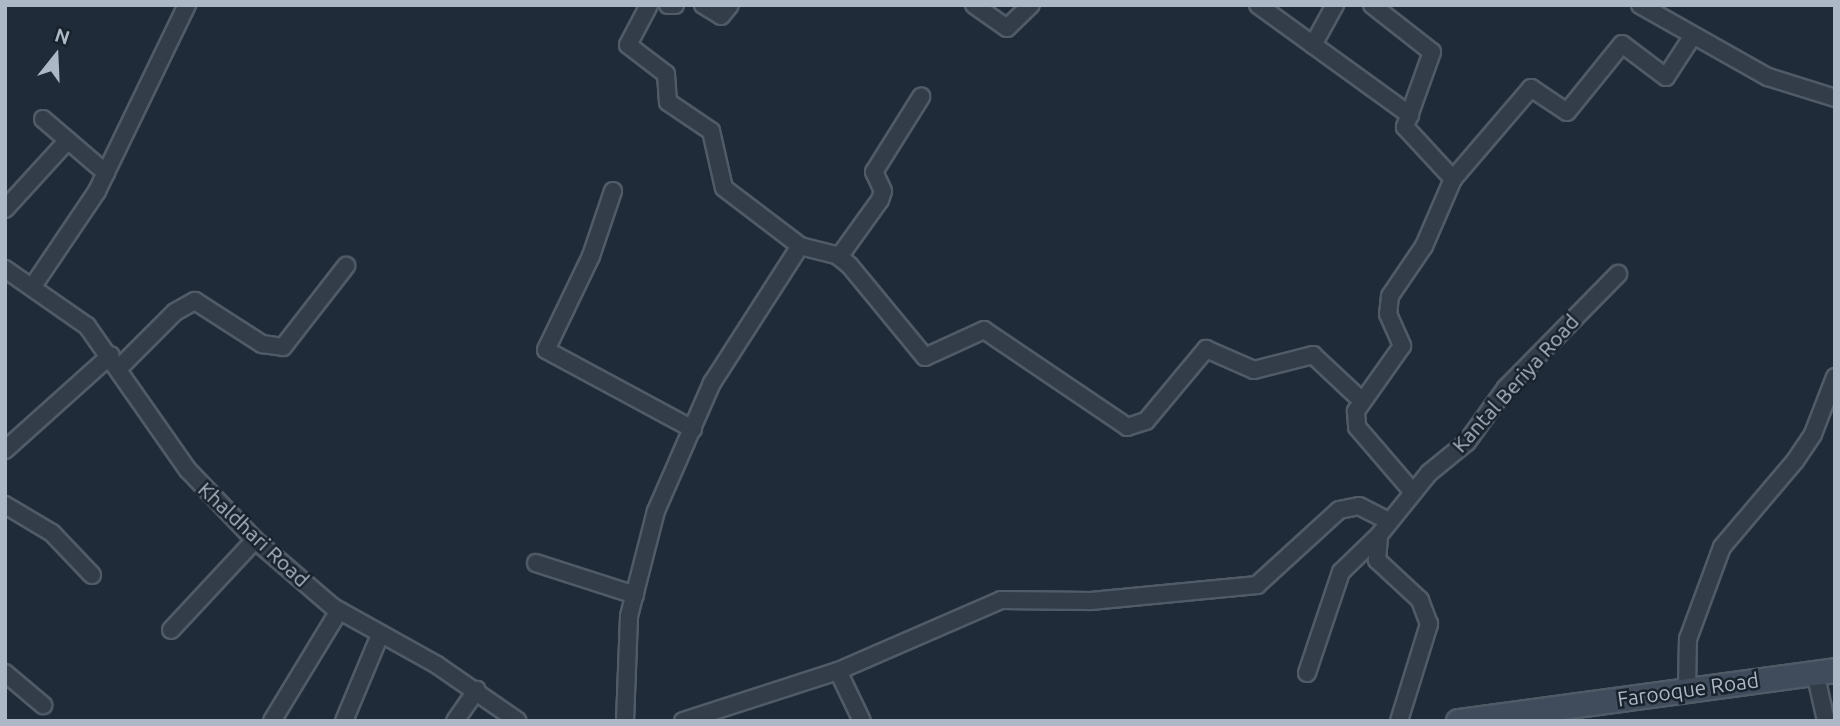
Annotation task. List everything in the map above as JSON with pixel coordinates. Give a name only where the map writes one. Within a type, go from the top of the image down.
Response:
[{"type":"main road","name":"Farooque Road","points":[[1470,720],[1825,671]]},
{"type":"street","points":[[33,286],[106,173],[187,5]]},
{"type":"street","points":[[649,5],[628,45],[666,74],[668,102],[711,131],[724,188],[800,246],[839,257],[876,292],[925,357],[984,330],[1127,427],[1146,421],[1206,349],[1254,370],[1313,355],[1361,400]]},
{"type":"street","points":[[668,5],[675,5]]},
{"type":"street","points":[[703,5],[721,16],[730,5]]},
{"type":"street","points":[[974,5],[1007,28],[1031,5]]},
{"type":"street","points":[[1258,5],[1410,115]]},
{"type":"street","points":[[1313,45],[1335,5]]},
{"type":"street","points":[[1372,5],[1434,57],[1405,127],[1453,179]]},
{"type":"street","points":[[1640,5],[1692,37],[1769,77],[1835,98]]},
{"type":"street","points":[[1413,492],[1357,427],[1361,400],[1402,346],[1388,314],[1390,296],[1424,246],[1453,179],[1531,88],[1567,112],[1622,44],[1666,77],[1692,37]]},
{"type":"street","points":[[839,257],[880,200],[883,191],[874,172],[921,97]]},
{"type":"street","points":[[43,119],[106,173]]},
{"type":"street","points":[[5,209],[68,140]]},
{"type":"street","points":[[613,191],[591,256],[545,350],[692,429]]},
{"type":"street","points":[[625,721],[626,651],[635,595],[656,511],[712,383],[800,246]]},
{"type":"street","points":[[5,450],[175,312],[195,301],[262,344],[283,347],[346,266]]},
{"type":"street","name":"Khaldhari Road","points":[[5,269],[74,315],[115,362],[188,470],[255,540],[339,611],[477,690],[519,721]]},
{"type":"street","name":"Kantal Beriya Road","points":[[1307,673],[1341,572],[1384,528],[1413,492],[1467,442],[1506,388],[1618,274]]},
{"type":"street","points":[[1687,689],[1688,639],[1722,547],[1795,461],[1813,434],[1835,377]]},
{"type":"street","points":[[5,505],[52,533],[92,575]]},
{"type":"street","points":[[683,721],[838,671],[1001,600],[1091,601],[1216,584],[1256,585],[1339,510],[1359,506],[1384,528],[1377,560],[1420,600],[1429,624],[1399,721]]},
{"type":"street","points":[[171,630],[255,540]]},
{"type":"street","points":[[536,563],[635,595]]},
{"type":"street","points":[[272,721],[339,611]]},
{"type":"street","points":[[344,721],[380,635]]},
{"type":"street","points":[[838,671],[862,721]]},
{"type":"street","points":[[1825,671],[1826,721]]},
{"type":"street","points":[[5,673],[43,705]]},
{"type":"street","points":[[454,721],[477,690]]}]
